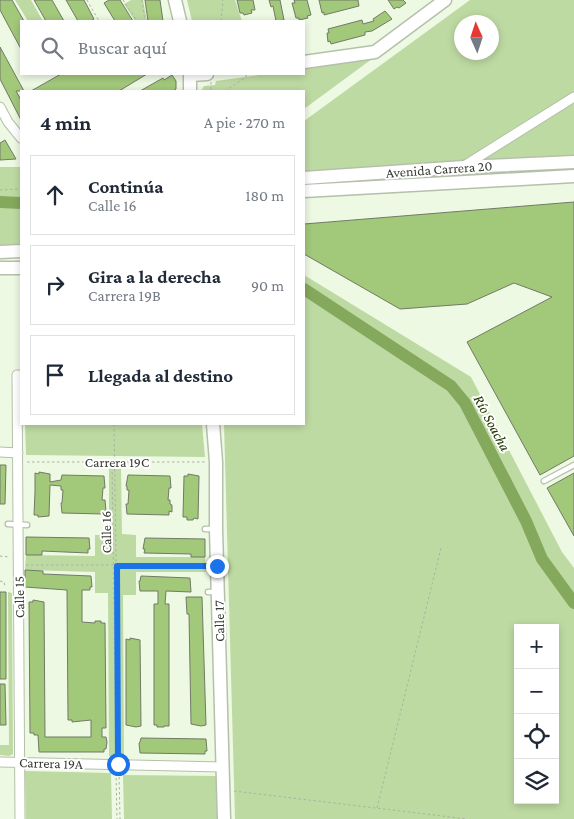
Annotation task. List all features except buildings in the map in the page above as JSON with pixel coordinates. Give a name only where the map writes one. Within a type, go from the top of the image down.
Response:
[{"type":"street","points":[[175,0],[180,20]]},
{"type":"street","points":[[305,62],[375,52],[445,0]]},
{"type":"street","points":[[190,75],[190,90]]},
{"type":"street","points":[[464,167],[574,97]]},
{"type":"street","points":[[0,107],[8,122],[20,137]]},
{"type":"street","name":"Avenida Carrera 20","points":[[305,178],[464,167],[574,162]]},
{"type":"street","name":"Avenida Carrera 20","points":[[305,191],[574,176]]},
{"type":"street","points":[[0,252],[20,251]]},
{"type":"street","points":[[0,268],[20,268]]},
{"type":"street","name":"Calle 15","points":[[19,375],[14,420],[23,524],[19,561],[20,819]]},
{"type":"street","name":"Calle 17","points":[[213,425],[216,462],[210,529],[217,566],[213,592],[224,819]]},
{"type":"street","points":[[0,452],[18,457]]},
{"type":"street","name":"Carrera 19A","points":[[0,762],[222,767]]},
{"type":"lane","points":[[544,481],[574,465]]},
{"type":"lane","points":[[8,524],[23,524]]},
{"type":"path","points":[[87,0],[98,20]]},
{"type":"path","points":[[123,0],[136,20]]},
{"type":"path","points":[[142,0],[145,20]]},
{"type":"path","points":[[221,20],[223,0]]},
{"type":"path","points":[[226,90],[246,77],[246,75]]},
{"type":"path","points":[[0,190],[20,189]]},
{"type":"path","name":"Calle 16","points":[[114,425],[117,566],[117,764]]},
{"type":"path","name":"Carrera 19C","points":[[18,457],[112,462],[216,462]]},
{"type":"path","points":[[112,462],[118,819]]},
{"type":"path","points":[[377,808],[441,548]]},
{"type":"path","points":[[0,556],[8,556],[26,565],[217,566]]},
{"type":"path","points":[[0,581],[4,582],[5,586]]},
{"type":"path","points":[[224,790],[467,819]]},
{"type":"green space","points":[[15,0],[31,0],[42,20],[27,20]]},
{"type":"green space","points":[[131,0],[143,0],[147,20],[134,20],[124,4]]},
{"type":"green space","points":[[187,0],[235,0],[242,20],[192,20]]},
{"type":"green space","points":[[470,0],[574,0],[574,156],[305,172],[305,120]]},
{"type":"green space","points":[[376,56],[305,108],[305,90],[202,90],[204,86],[215,85],[216,81],[259,75],[305,75],[305,68]]},
{"type":"green space","points":[[0,167],[20,167],[20,244],[0,245]]},
{"type":"green space","points":[[305,276],[471,377],[562,552],[574,568],[574,819],[235,819],[224,425],[305,425]]},
{"type":"green space","points":[[25,425],[202,425],[205,457],[26,455]]},
{"type":"green space","points":[[109,468],[121,468],[122,534],[136,535],[136,557],[205,557],[206,572],[136,572],[136,595],[123,595],[124,756],[109,756],[108,593],[95,593],[95,572],[25,570],[26,555],[95,556],[95,535],[109,535]]},
{"type":"green space","points":[[8,592],[12,593],[13,754],[9,756],[0,755],[0,745],[9,745]]},
{"type":"green space","points":[[25,771],[111,773],[112,819],[26,819]]},
{"type":"green space","points":[[123,775],[219,776],[219,819],[124,819]]},
{"type":"waterway","name":"Río Soacha","points":[[0,202],[20,203]]},
{"type":"waterway","name":"Río Soacha","points":[[305,290],[451,386],[465,403],[526,521],[542,559],[574,603]]},
{"type":"route","points":[[118,764],[117,566],[217,566]]}]
